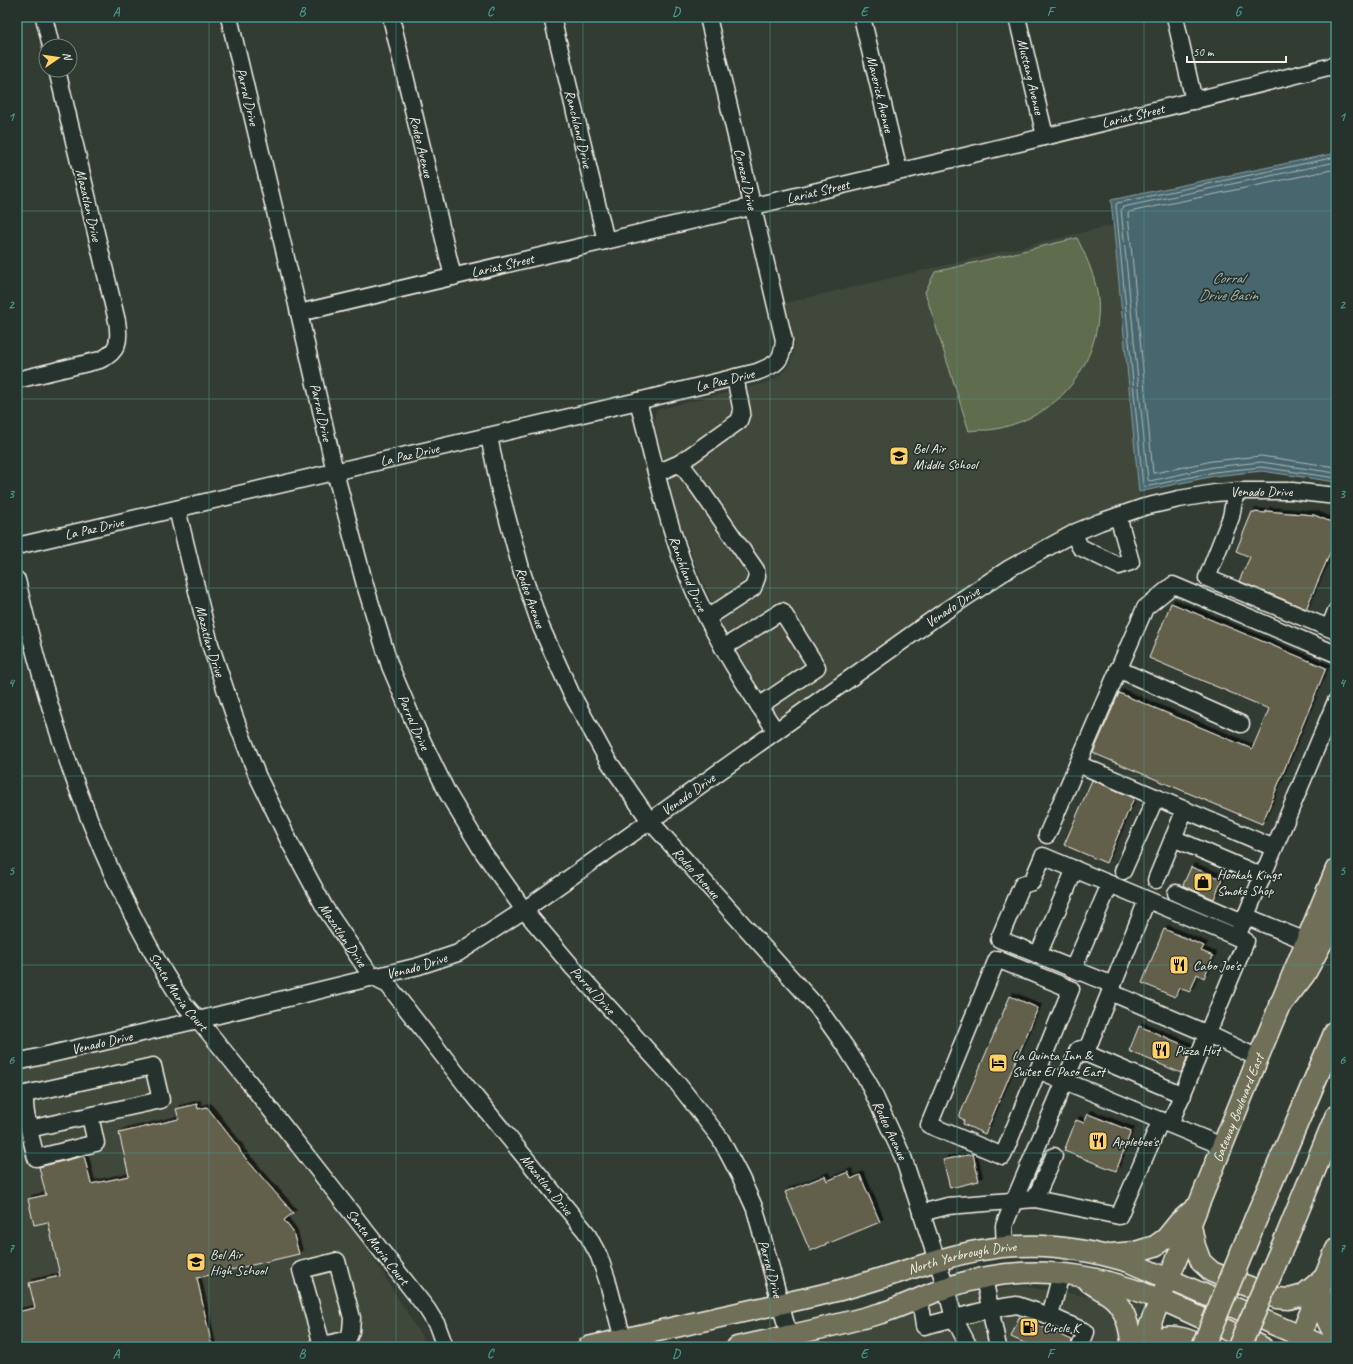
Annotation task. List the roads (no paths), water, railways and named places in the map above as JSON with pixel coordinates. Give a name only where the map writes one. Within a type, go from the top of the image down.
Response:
[{"type":"highway","points":[[1280,1005],[1304,974],[1336,915]]},
{"type":"highway","points":[[1205,1347],[1256,1218],[1336,1031]]},
{"type":"highway","points":[[1240,1347],[1336,1117]]},
{"type":"main road","name":"Gateway Boulevard East","points":[[1141,1347],[1336,869]]},
{"type":"main road","points":[[1104,1254],[1134,1252],[1155,1246],[1166,1238],[1178,1222],[1198,1206]]},
{"type":"main road","points":[[1191,1225],[1195,1246],[1201,1262],[1212,1272],[1277,1298],[1289,1299],[1303,1295],[1322,1282]]},
{"type":"main road","name":"North Yarbrough Drive","points":[[588,1347],[624,1343],[781,1303],[844,1290],[937,1260],[969,1252],[1005,1246],[1055,1246],[1104,1254],[1169,1278],[1298,1342],[1326,1347]]},
{"type":"main road","points":[[1298,1342],[1336,1249]]},
{"type":"main road","name":"North Yarbrough Drive","points":[[736,1347],[790,1341],[918,1300],[946,1288],[984,1278],[1022,1273],[1081,1276],[1130,1288],[1160,1299],[1262,1347]]},
{"type":"main road","points":[[1081,1276],[1115,1300],[1124,1313],[1129,1328],[1132,1347]]},
{"type":"main road","points":[[1322,1282],[1323,1312],[1328,1324],[1336,1336]]},
{"type":"main road","points":[[1146,1347],[1158,1338],[1169,1337],[1187,1338],[1205,1347]]},
{"type":"street","points":[[44,17],[49,38]]},
{"type":"street","name":"Parral Drive","points":[[229,17],[335,472],[365,585],[390,666],[419,734],[448,794],[483,852],[524,910],[574,969],[678,1084],[720,1138],[755,1209],[790,1341]]},
{"type":"street","name":"Rodeo Avenue","points":[[391,17],[453,277]]},
{"type":"street","name":"Ranchland Drive","points":[[552,17],[606,241]]},
{"type":"street","name":"Corozal Drive","points":[[708,17],[784,340]]},
{"type":"street","name":"Maverick Avenue","points":[[862,17],[899,171]]},
{"type":"street","name":"Mustang Avenue","points":[[1017,17],[1045,136]]},
{"type":"street","points":[[1175,17],[1194,101]]},
{"type":"street","name":"Lariat Street","points":[[299,313],[753,207],[1194,101],[1336,64]]},
{"type":"street","name":"Mazatlan Drive","points":[[17,380],[100,360],[108,356],[114,350],[119,334],[59,78]]},
{"type":"street","name":"La Paz Drive","points":[[17,546],[756,372],[774,364],[781,357],[784,340]]},
{"type":"street","points":[[657,473],[680,463],[739,421],[742,412],[735,377]]},
{"type":"street","name":"Ranchland Drive","points":[[638,401],[665,505],[679,550],[695,592],[723,648],[776,731]]},
{"type":"street","name":"Rodeo Avenue","points":[[489,436],[499,486],[522,572],[541,627],[571,693],[607,759],[650,821],[818,1008],[868,1082],[903,1157],[946,1288],[954,1318],[969,1347]]},
{"type":"street","points":[[680,463],[756,570],[757,578],[753,588],[707,618]]},
{"type":"street","name":"Venado Drive","points":[[17,1062],[419,966],[458,954],[524,910],[939,615],[1010,568],[1074,534],[1144,507],[1215,493],[1292,490],[1336,496]]},
{"type":"street","points":[[1236,491],[1231,517],[1207,578],[1332,629],[1336,611]]},
{"type":"street","name":"Mazatlan Drive","points":[[177,509],[210,644],[235,718],[257,775],[290,843],[325,908],[372,977],[388,985],[473,1094],[586,1232],[599,1256],[607,1279],[624,1343]]},
{"type":"street","points":[[1074,534],[1080,547],[1119,566],[1131,562],[1118,516]]},
{"type":"street","name":"Santa Maria Court","points":[[17,580],[26,621],[52,712],[71,771],[99,843],[131,913],[155,957],[180,998],[244,1075],[427,1309],[437,1325],[446,1347]]},
{"type":"street","points":[[1048,835],[1145,608],[1173,585],[1336,654]]},
{"type":"street","points":[[723,648],[782,611],[809,654],[816,667],[759,706]]},
{"type":"street","points":[[1118,669],[1241,724]]},
{"type":"street","points":[[1236,937],[1336,700]]},
{"type":"street","points":[[1078,764],[1274,848]]},
{"type":"street","points":[[1123,871],[1156,797]]},
{"type":"street","points":[[1156,880],[1185,809]]},
{"type":"street","points":[[1173,838],[1262,876]]},
{"type":"street","points":[[921,1213],[948,1206],[1035,1199],[1119,1216],[1165,1122],[1182,1095],[1208,1034],[1246,942],[1043,856],[1032,882],[1022,884],[999,939],[1073,969],[1111,989],[1208,1034],[1258,1058]]},
{"type":"street","points":[[1038,955],[1075,870]]},
{"type":"street","points":[[1073,969],[1110,884]]},
{"type":"street","points":[[1176,893],[1306,941]]},
{"type":"street","points":[[1078,1050],[1088,1047],[1147,900]]},
{"type":"street","points":[[997,959],[1071,989],[1038,1070],[1003,1156],[929,1125],[997,959]]},
{"type":"street","points":[[1005,1246],[1004,1226],[1078,1050]]},
{"type":"street","points":[[1078,1050],[1182,1095]]},
{"type":"street","points":[[29,1129],[161,1100],[153,1066],[25,1094],[24,1108],[29,1129],[36,1158],[96,1143],[90,1116]]},
{"type":"street","points":[[1038,1070],[1222,1146]]},
{"type":"street","points":[[1035,1199],[1054,1156]]},
{"type":"street","points":[[337,1261],[352,1318],[351,1330],[348,1339],[319,1346],[301,1270],[337,1261]]},
{"type":"street","points":[[1050,1316],[1061,1274]]},
{"type":"street","points":[[984,1278],[998,1347]]},
{"type":"street","points":[[918,1300],[924,1326],[990,1309],[1017,1305],[1050,1316],[1086,1332],[1080,1347]]},
{"type":"water","name":"Corral Drive Basin","points":[[1336,153],[1336,482],[1262,471],[1214,476],[1139,492],[1111,200]]},
{"type":"place","name":"Bel Air Middle School","points":[[899,456]]},
{"type":"place","name":"Hookah Kings Smoke Shop","points":[[1203,882]]},
{"type":"place","name":"Cabo Joe's","points":[[1179,965]]},
{"type":"place","name":"Pizza Hut","points":[[1161,1050]]},
{"type":"place","name":"La Quinta Inn & Suites El Paso East","points":[[998,1063]]},
{"type":"place","name":"Applebee's","points":[[1098,1141]]},
{"type":"place","name":"Bel Air High School","points":[[196,1262]]},
{"type":"place","name":"Circle K","points":[[1029,1327]]}]
